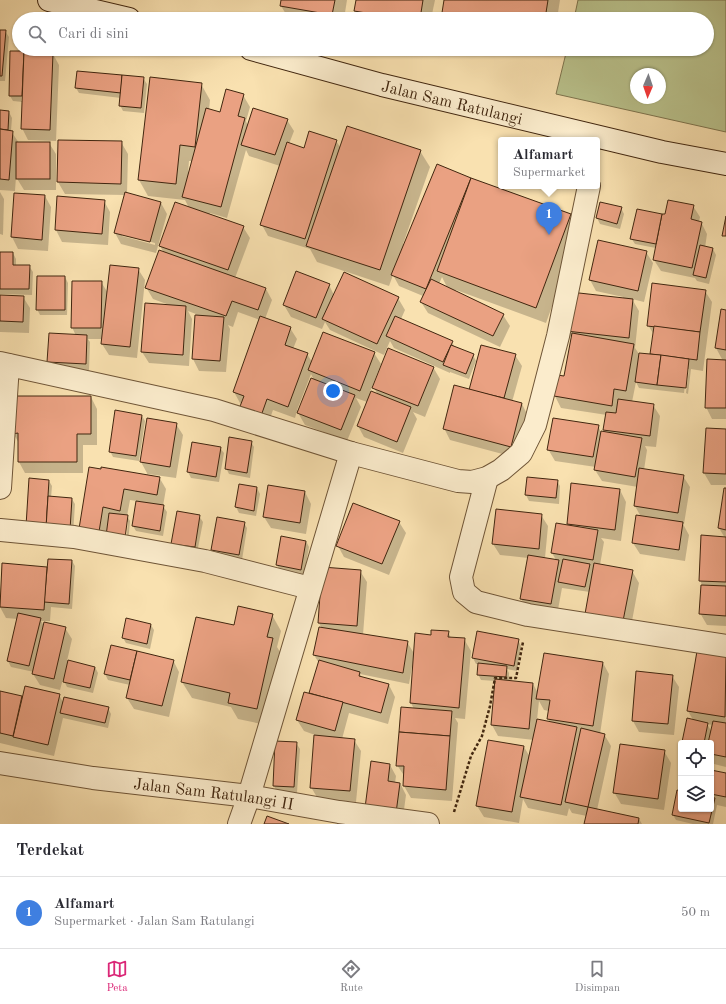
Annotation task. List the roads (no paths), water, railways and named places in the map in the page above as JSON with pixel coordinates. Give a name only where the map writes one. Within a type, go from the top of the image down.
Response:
[{"type":"street","points":[[49,0],[100,12]]},
{"type":"street","name":"Jalan Sam Ratulangi","points":[[276,56],[583,137]]},
{"type":"street","name":"Jalan Sam Ratulangi","points":[[600,141],[726,164]]},
{"type":"street","points":[[0,488],[4,364],[214,410],[352,453],[458,481],[472,482],[487,478],[501,470],[521,454],[535,425],[558,336],[588,189]]},
{"type":"street","points":[[239,824],[352,453]]},
{"type":"street","points":[[487,478],[461,577],[464,592],[476,602],[528,615],[726,646]]},
{"type":"street","points":[[0,530],[74,537],[205,561],[310,588]]},
{"type":"street","name":"Jalan Sam Ratulangi II","points":[[0,763],[93,778],[248,796],[340,812],[428,824]]},
{"type":"place","name":"Alfamart","points":[[549,235]]}]
